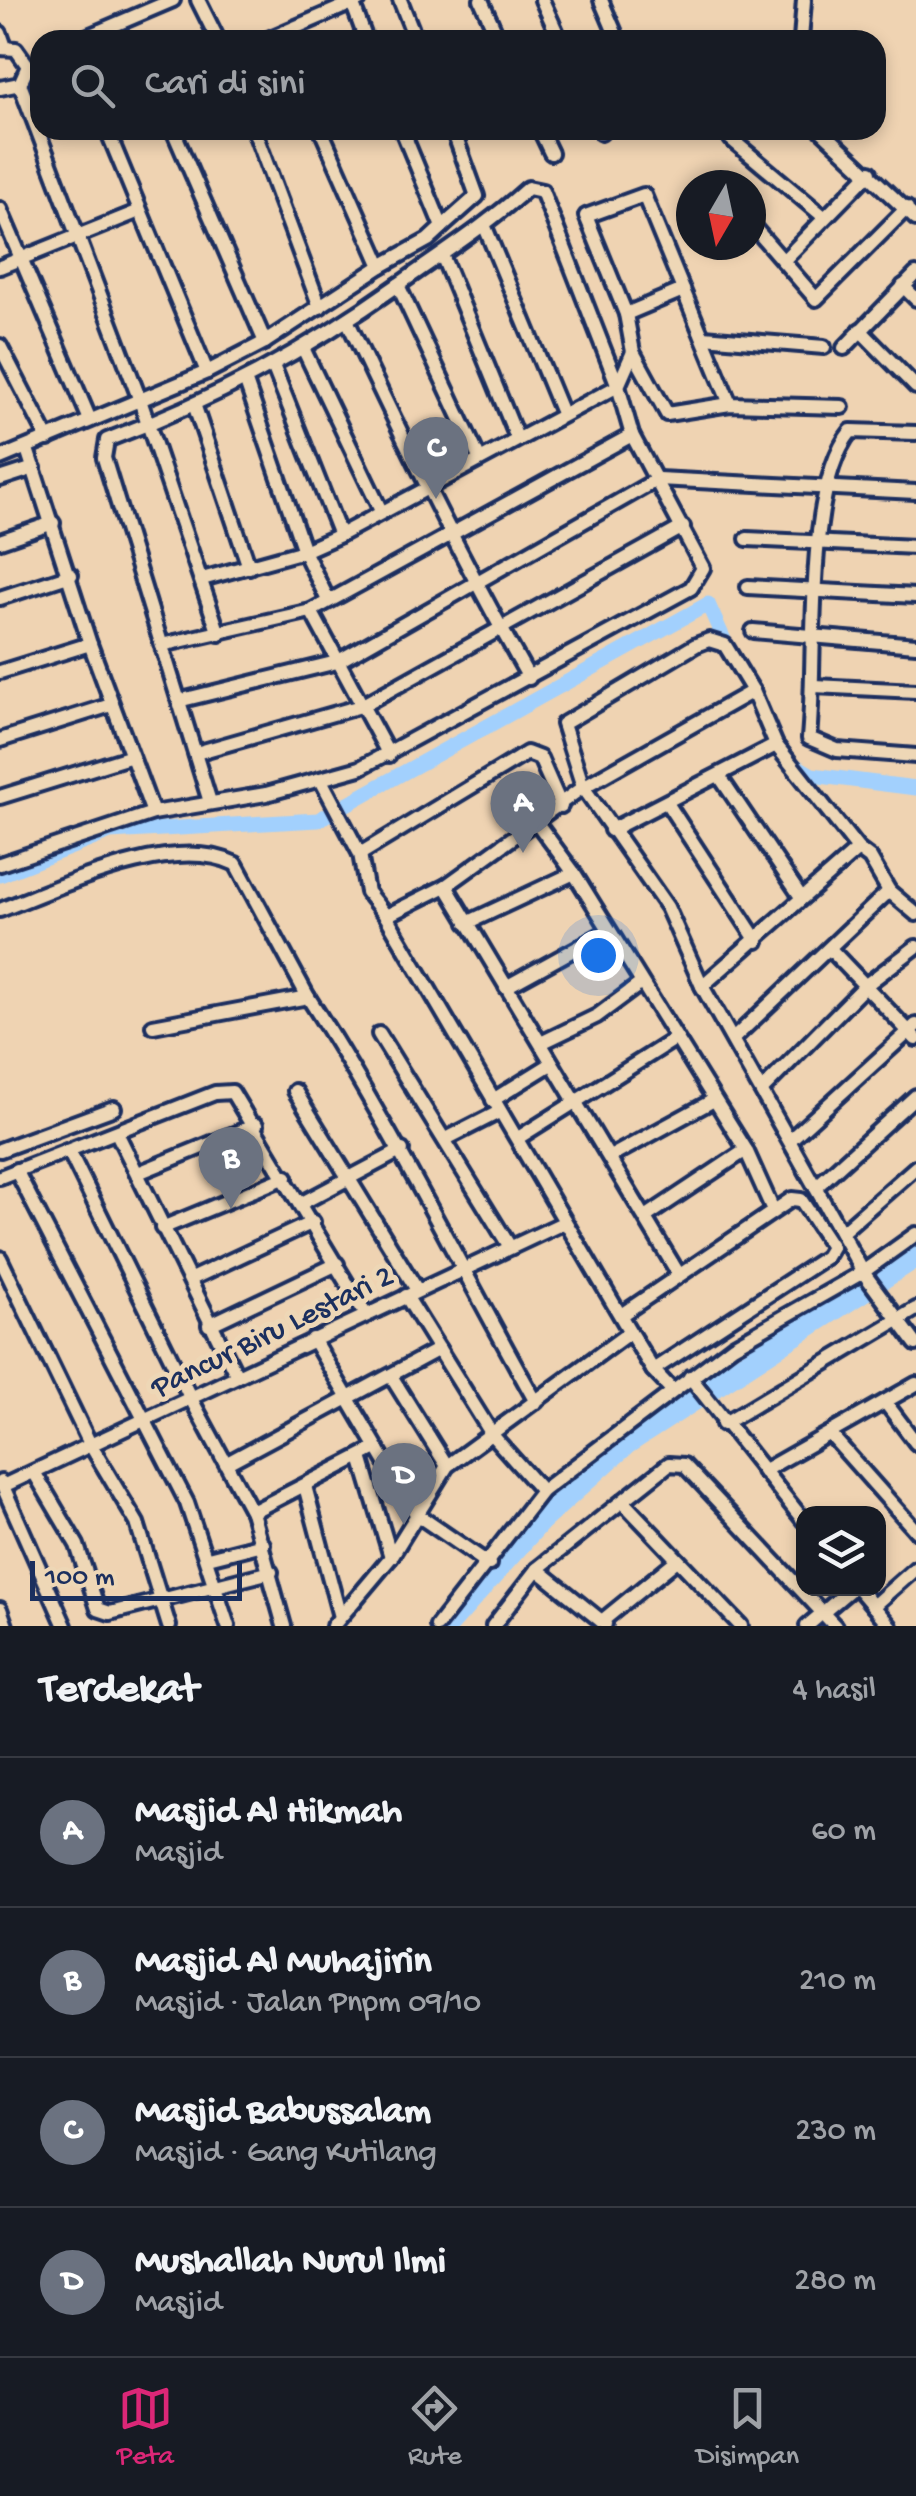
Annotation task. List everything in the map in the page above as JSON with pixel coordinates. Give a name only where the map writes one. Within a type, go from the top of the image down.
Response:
[{"type":"street","points":[[102,30],[173,0]]},
{"type":"street","points":[[198,0],[213,30]]},
{"type":"street","points":[[400,0],[412,30]]},
{"type":"street","points":[[481,0],[494,30]]},
{"type":"street","points":[[542,0],[556,30]]},
{"type":"street","points":[[600,0],[614,30]]},
{"type":"street","points":[[801,30],[804,0]]},
{"type":"street","points":[[293,30],[356,1],[363,30]]},
{"type":"street","points":[[0,32],[3,48],[16,49],[30,57]]},
{"type":"street","points":[[0,88],[20,84],[30,68]]},
{"type":"street","points":[[20,84],[30,111]]},
{"type":"street","points":[[41,140],[141,402],[219,634]]},
{"type":"street","points":[[111,140],[137,212],[207,372]]},
{"type":"street","points":[[177,140],[265,342]]},
{"type":"street","points":[[258,140],[320,307]]},
{"type":"street","points":[[325,140],[381,266]]},
{"type":"street","points":[[406,140],[442,227]]},
{"type":"street","points":[[0,458],[207,372],[265,342],[428,240],[477,196],[456,140]]},
{"type":"street","points":[[545,140],[551,153]]},
{"type":"street","points":[[732,140],[824,217]]},
{"type":"street","points":[[766,241],[816,299],[911,214],[833,140]]},
{"type":"street","points":[[783,261],[870,172]]},
{"type":"street","points":[[0,864],[153,813],[266,794],[322,780],[390,755],[690,588],[703,568],[632,435],[618,386],[542,191],[528,188],[485,227],[274,368],[195,407],[107,440],[103,452],[182,700],[210,802]]},
{"type":"street","points":[[730,404],[644,195],[586,216],[626,314],[633,352],[668,414],[730,404],[842,406]]},
{"type":"street","points":[[0,209],[18,260],[90,420]]},
{"type":"street","points":[[0,267],[137,212]]},
{"type":"street","points":[[485,227],[562,413]]},
{"type":"street","points":[[442,255],[517,438]]},
{"type":"street","points":[[844,348],[916,274]]},
{"type":"street","points":[[398,285],[480,458]]},
{"type":"street","points":[[903,286],[916,299]]},
{"type":"street","points":[[626,314],[684,290]]},
{"type":"street","points":[[348,322],[449,536],[480,583],[530,678]]},
{"type":"street","points":[[860,330],[916,387]]},
{"type":"street","points":[[704,337],[824,347]]},
{"type":"street","points":[[0,346],[48,439]]},
{"type":"street","points":[[303,348],[381,511]]},
{"type":"street","points":[[202,579],[304,551],[340,535],[618,386],[633,352]]},
{"type":"street","points":[[274,368],[340,535]]},
{"type":"street","points":[[246,382],[304,551],[328,600]]},
{"type":"street","points":[[195,407],[249,566]]},
{"type":"street","points":[[916,433],[851,431],[824,488],[817,539],[809,738],[838,750],[916,756]]},
{"type":"street","points":[[162,644],[311,611],[632,435]]},
{"type":"street","points":[[27,449],[111,705],[153,813]]},
{"type":"street","points":[[0,479],[34,468]]},
{"type":"street","points":[[182,700],[337,662],[658,479],[916,492]]},
{"type":"street","points":[[0,540],[53,524]]},
{"type":"street","points":[[196,753],[361,706],[682,527]]},
{"type":"street","points":[[748,538],[916,547]]},
{"type":"street","points":[[0,598],[71,576]]},
{"type":"street","points":[[748,587],[916,596]]},
{"type":"street","points":[[311,611],[390,755]]},
{"type":"street","points":[[753,632],[916,645]]},
{"type":"street","points":[[916,914],[890,891],[870,858],[858,849],[776,745],[752,690],[725,645],[709,640],[586,706],[563,724],[583,787],[667,907],[702,986],[866,1275],[916,1344]]},
{"type":"street","points":[[0,672],[90,644]]},
{"type":"street","points":[[814,686],[916,692]]},
{"type":"street","points":[[386,916],[446,886],[583,787],[752,690]]},
{"type":"street","points":[[0,740],[111,705]]},
{"type":"street","points":[[611,830],[776,745]]},
{"type":"street","points":[[360,854],[527,752],[540,758],[561,806]]},
{"type":"street","points":[[0,797],[129,757]]},
{"type":"street","points":[[720,777],[801,897]]},
{"type":"street","points":[[322,780],[360,854],[367,892],[386,916],[518,1138],[563,1223],[653,1370],[671,1389]]},
{"type":"street","points":[[667,802],[757,940]]},
{"type":"street","points":[[538,823],[574,873],[746,1150],[774,1210]]},
{"type":"street","points":[[702,986],[858,849]]},
{"type":"street","points":[[0,910],[122,867],[192,852],[214,853],[236,864],[308,998],[402,1150],[461,1268],[536,1402]]},
{"type":"street","points":[[467,924],[574,873]]},
{"type":"street","points":[[446,886],[678,1273]]},
{"type":"street","points":[[733,1039],[890,891]]},
{"type":"street","points":[[506,987],[608,931]]},
{"type":"street","points":[[762,1090],[866,985],[916,946]]},
{"type":"street","points":[[791,1139],[914,1032],[831,950]]},
{"type":"street","points":[[541,1043],[596,1016],[640,984]]},
{"type":"street","points":[[152,1026],[308,998]]},
{"type":"street","points":[[380,1034],[448,1138],[510,1246]]},
{"type":"street","points":[[518,1138],[674,1039]]},
{"type":"street","points":[[448,1138],[551,1064]]},
{"type":"street","points":[[0,1177],[215,1093],[232,1092],[256,1124],[366,1315]]},
{"type":"street","points":[[295,1092],[348,1178],[440,1349],[493,1436],[542,1490]]},
{"type":"street","points":[[816,1186],[916,1096]]},
{"type":"street","points":[[610,1157],[712,1100]]},
{"type":"street","points":[[0,1150],[114,1108]]},
{"type":"street","points":[[138,1173],[256,1124]]},
{"type":"street","points":[[117,1133],[237,1376]]},
{"type":"street","points":[[68,1150],[190,1397],[229,1462],[252,1512],[284,1626]]},
{"type":"street","points":[[302,1203],[402,1150]]},
{"type":"street","points":[[647,1216],[746,1150]]},
{"type":"street","points":[[843,1231],[916,1168]]},
{"type":"street","points":[[16,1170],[187,1503],[228,1626]]},
{"type":"street","points":[[162,1228],[286,1177]]},
{"type":"street","points":[[621,1315],[792,1199],[801,1200],[832,1247],[653,1370]]},
{"type":"street","points":[[191,1279],[314,1222]]},
{"type":"street","name":"Pancur Biru Lestari 2","points":[[1,1483],[34,1472],[563,1223]]},
{"type":"street","points":[[437,1626],[489,1564],[542,1490],[671,1389],[694,1382],[776,1320],[866,1275],[916,1234]]},
{"type":"street","points":[[0,1258],[90,1444],[137,1522],[169,1626]]},
{"type":"street","points":[[209,1325],[337,1264]]},
{"type":"street","points":[[720,1419],[916,1310]]},
{"type":"street","points":[[336,1621],[391,1557],[447,1466],[630,1332]]},
{"type":"street","points":[[313,1339],[416,1514],[489,1564]]},
{"type":"street","points":[[229,1462],[440,1349]]},
{"type":"street","points":[[391,1376],[447,1466]]},
{"type":"street","points":[[694,1382],[796,1511]]},
{"type":"street","points":[[763,1470],[916,1384]]},
{"type":"street","points":[[885,1402],[916,1443]]},
{"type":"street","points":[[830,1434],[916,1531]]},
{"type":"street","points":[[252,1512],[376,1448]]},
{"type":"street","points":[[361,1457],[391,1557]]},
{"type":"street","points":[[493,1626],[536,1569],[669,1464],[684,1465],[835,1626]]},
{"type":"street","points":[[34,1472],[77,1545],[98,1609],[110,1612],[271,1572]]},
{"type":"street","points":[[1,1483],[65,1626]]},
{"type":"street","points":[[305,1486],[336,1621]]},
{"type":"street","points":[[623,1502],[741,1626]]},
{"type":"street","points":[[208,1558],[263,1544]]},
{"type":"street","points":[[580,1626],[600,1620],[677,1560]]},
{"type":"street","points":[[872,1606],[916,1568]]},
{"type":"street","points":[[536,1569],[600,1620]]},
{"type":"street","points":[[807,1626],[844,1596]]},
{"type":"street","points":[[863,1596],[890,1626]]},
{"type":"street","points":[[0,1609],[6,1626]]},
{"type":"waterway","points":[[0,875],[110,832],[318,820],[708,604],[730,653]]},
{"type":"waterway","points":[[786,760],[812,775],[916,788]]},
{"type":"waterway","points":[[445,1626],[539,1520],[626,1442],[916,1255]]},
{"type":"place","name":"Masjid Babussalam","points":[[436,499]]},
{"type":"place","name":"Masjid Al Hikmah","points":[[523,853]]},
{"type":"place","name":"Masjid Al Muhajirin","points":[[231,1209]]},
{"type":"place","name":"Mushallah Nurul Ilmi","points":[[404,1525]]}]
